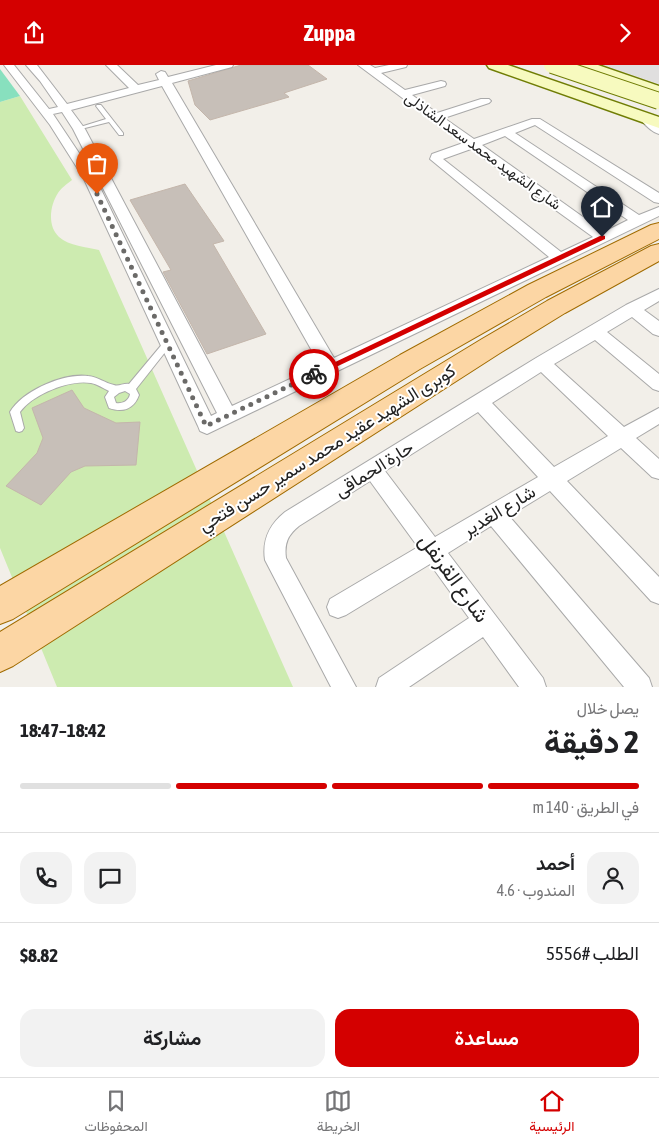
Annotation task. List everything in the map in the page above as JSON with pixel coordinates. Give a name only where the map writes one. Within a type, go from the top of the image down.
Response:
[{"type":"main road","name":"كوبرى الشهيد عقيد محمد سمير حسن فتحي","points":[[0,606],[410,362],[537,291],[649,225]]},
{"type":"main road","name":"كوبرى الشهيد عقيد محمد سمير حسن فتحي","points":[[0,653],[491,346],[564,302],[659,251]]},
{"type":"street","points":[[9,65],[44,109],[89,177],[206,426],[602,237],[649,225],[659,211]]},
{"type":"street","points":[[31,65],[79,129],[228,416]]},
{"type":"street","points":[[112,65],[133,85]]},
{"type":"street","points":[[163,78],[196,65]]},
{"type":"street","points":[[44,109],[133,85],[228,65]]},
{"type":"street","points":[[368,69],[402,65]]},
{"type":"street","points":[[499,66],[533,65]]},
{"type":"street","points":[[552,65],[659,101]]},
{"type":"street","points":[[564,65],[560,75],[562,81],[575,93]]},
{"type":"street","points":[[583,65],[659,91]]},
{"type":"street","points":[[614,65],[659,79]]},
{"type":"street","points":[[499,66],[652,121],[659,130]]},
{"type":"street","name":"شارع الشهيد محمد سعد الشاذلى","points":[[368,69],[602,237]]},
{"type":"street","points":[[163,78],[330,367]]},
{"type":"street","points":[[404,94],[441,84]]},
{"type":"street","points":[[435,117],[485,101]]},
{"type":"street","points":[[558,257],[436,159],[437,156],[505,131],[532,122],[538,122],[659,199]]},
{"type":"street","points":[[505,131],[649,225]]},
{"type":"street","name":"حارة الحماقى","points":[[344,687],[276,560],[274,541],[278,532],[288,522],[542,363],[659,294]]},
{"type":"street","points":[[632,309],[659,330]]},
{"type":"street","points":[[594,331],[659,385]]},
{"type":"street","points":[[542,363],[659,471]]},
{"type":"street","points":[[480,402],[659,593]]},
{"type":"street","name":"شارع الغدير","points":[[338,607],[659,415]]},
{"type":"street","name":"شارع القرنفل","points":[[373,470],[534,687]]},
{"type":"street","points":[[494,514],[640,687]]},
{"type":"street","points":[[388,687],[486,621]]},
{"type":"lane","points":[[99,106],[120,134]]},
{"type":"lane","points":[[79,129],[109,120]]},
{"type":"lane","points":[[130,389],[167,344]]},
{"type":"lane","points":[[19,428],[15,412],[20,403],[60,383],[77,379],[93,379],[115,390]]},
{"type":"lane","points":[[126,387],[130,389],[135,395],[134,399],[126,406],[116,407],[110,401],[109,397],[115,390],[126,387]]},
{"type":"shaded area","points":[[603,65],[659,65],[659,84]]},
{"type":"green space","points":[[0,69],[20,96],[0,102]]},
{"type":"green space","points":[[20,96],[72,180],[61,189],[53,203],[51,221],[55,232],[63,240],[78,246],[99,250],[293,687],[57,687],[0,548],[0,102]]},
{"type":"building","points":[[241,65],[308,65],[327,79],[284,93],[289,97],[210,120],[195,105],[188,81]]},
{"type":"building","points":[[185,184],[224,241],[213,244],[266,334],[207,354],[163,272],[171,270],[130,200]]},
{"type":"building","points":[[72,390],[84,408],[116,423],[140,422],[136,465],[85,466],[71,472],[41,505],[6,486],[37,453],[43,438],[32,408]]},
{"type":"way so far","points":[[97,194],[206,426],[314,374]]},
{"type":"route","points":[[314,374],[602,237]]}]
